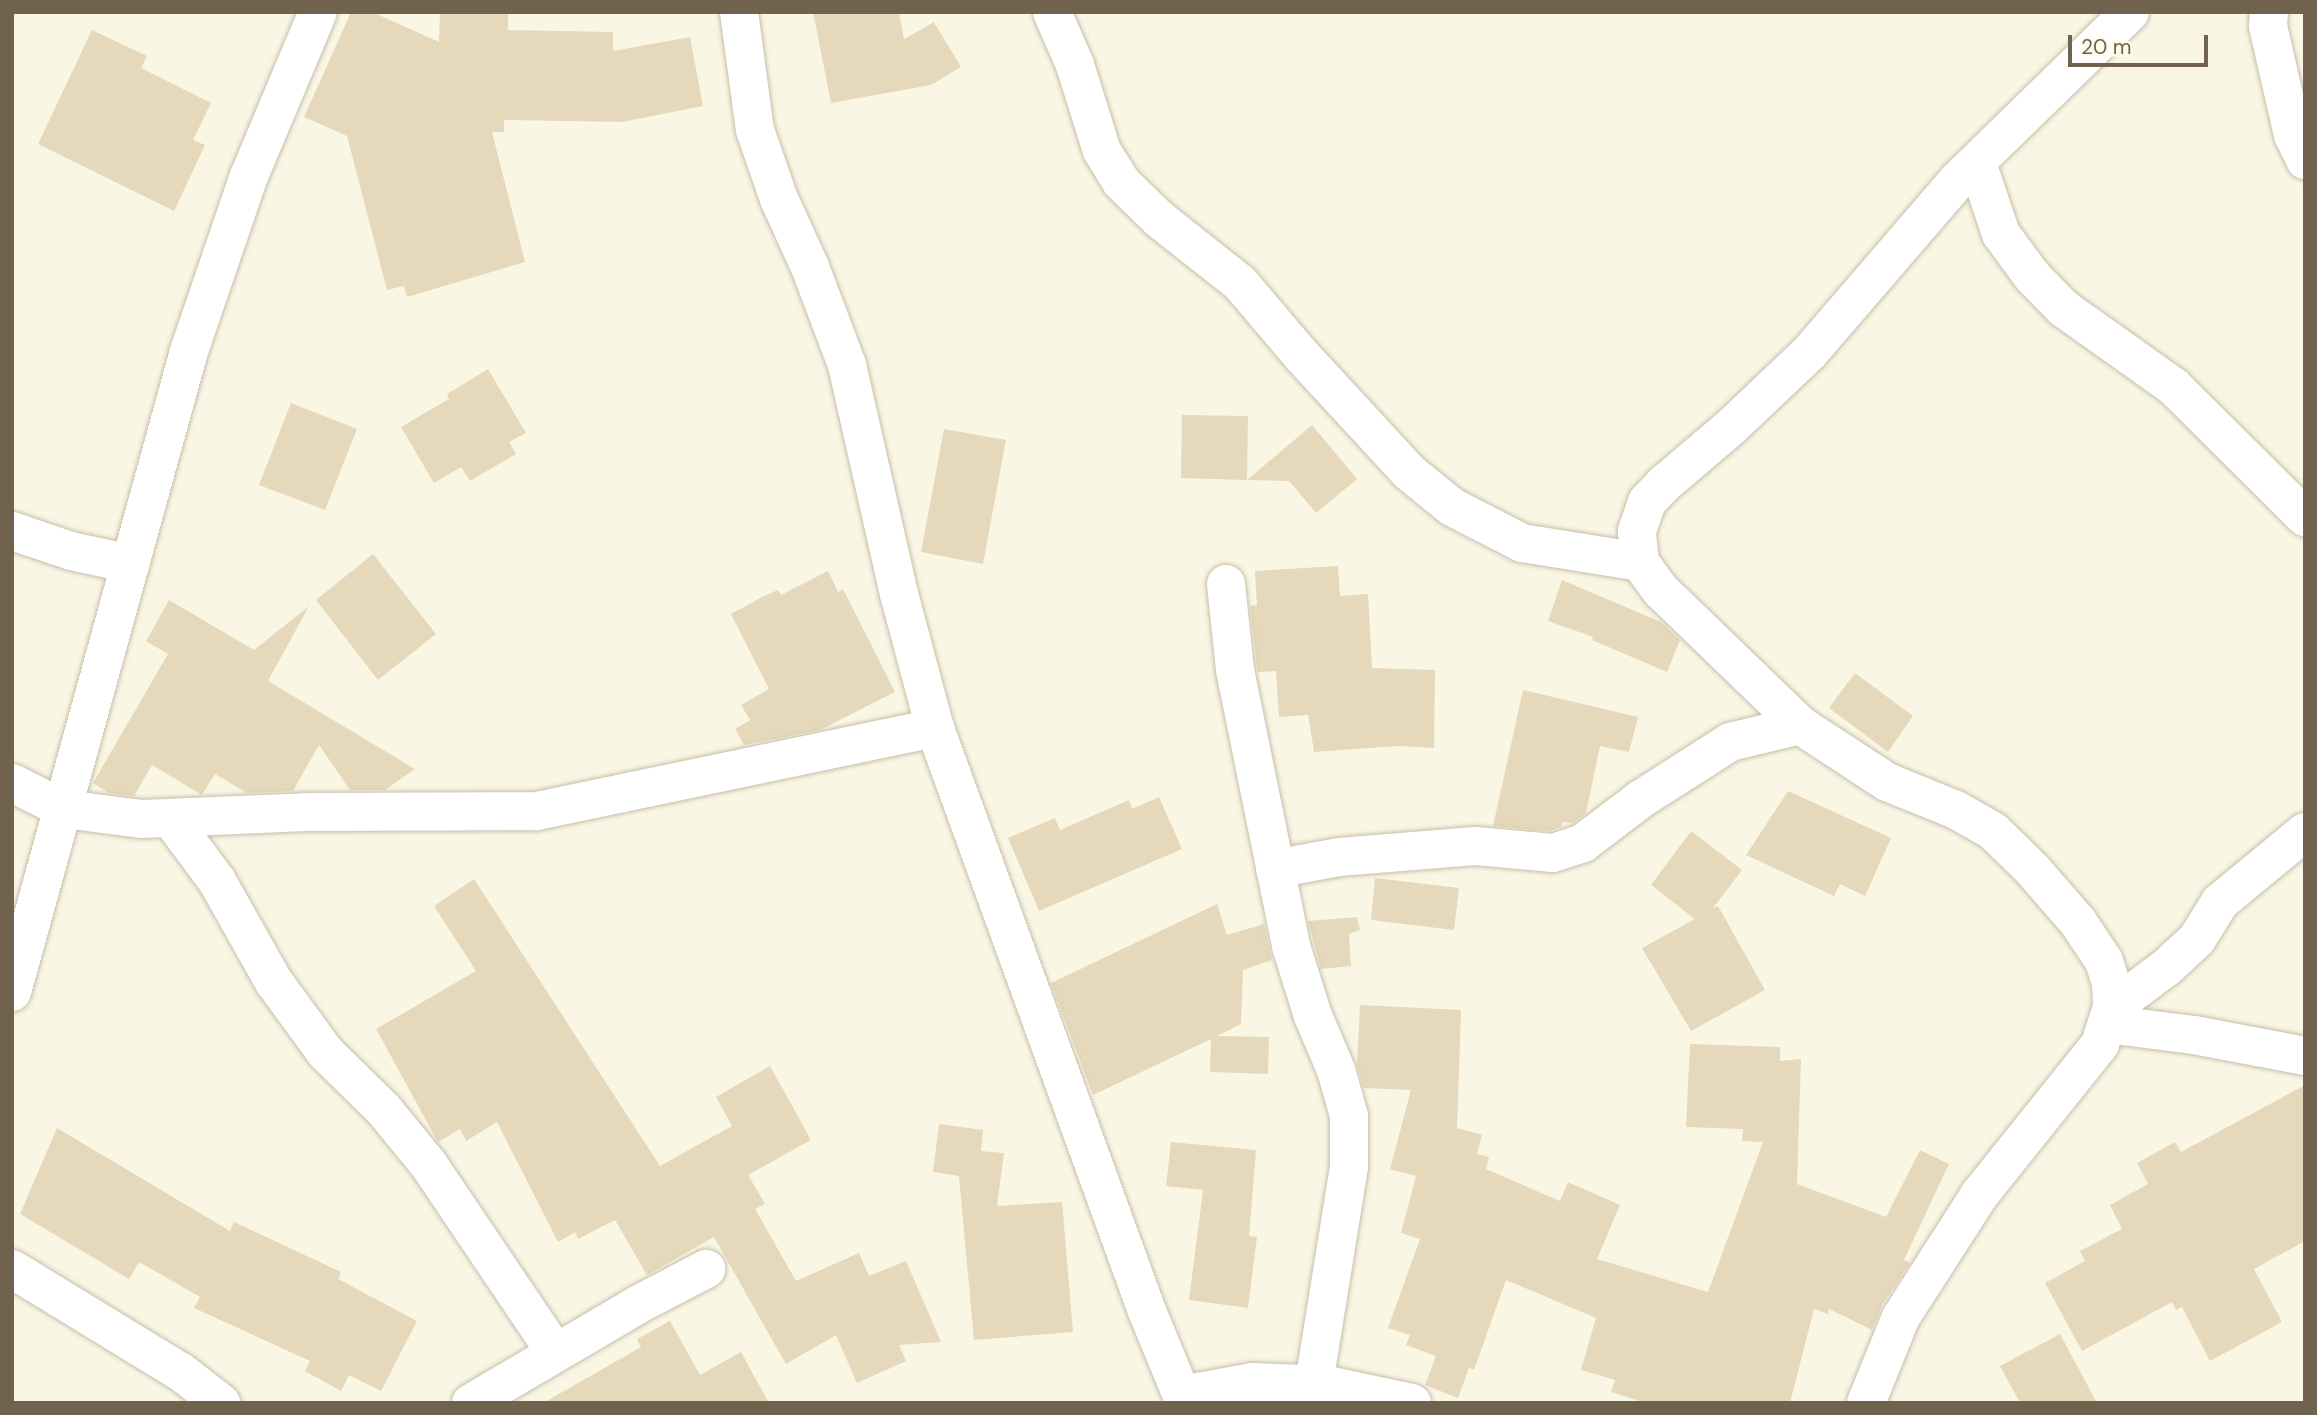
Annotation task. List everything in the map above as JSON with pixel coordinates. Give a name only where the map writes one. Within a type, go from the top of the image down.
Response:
[{"type":"street","points":[[12,992],[189,351],[249,176],[318,12]]},
{"type":"street","points":[[739,12],[755,130],[779,199],[810,267],[847,365],[899,594],[935,728],[1147,1311],[1183,1399],[1253,1382],[1314,1384],[1412,1403]]},
{"type":"street","points":[[1052,12],[1075,65],[1102,151],[1121,182],[1159,219],[1240,283],[1302,356],[1409,472],[1452,507],[1522,543],[1640,562]]},
{"type":"street","points":[[1866,1403],[1901,1317],[1980,1194],[2100,1044],[2110,1016],[2111,983],[2104,961],[2078,922],[2032,869],[1993,831],[1956,810],[1887,782],[1800,725],[1661,591],[1640,562],[1636,531],[1647,502],[1810,352],[1977,163],[2130,12]]},
{"type":"street","points":[[2269,12],[2268,26],[2293,135],[2305,160]]},
{"type":"street","points":[[1977,163],[2001,234],[2032,276],[2063,308],[2174,387],[2305,517]]},
{"type":"street","points":[[12,531],[71,551],[131,564]]},
{"type":"street","points":[[1226,584],[1235,670],[1291,946],[1349,1116],[1347,1179],[1314,1384]]},
{"type":"street","points":[[1275,869],[1339,858],[1476,846],[1553,853],[1583,844],[1640,799],[1730,742],[1800,725]]},
{"type":"street","points":[[12,783],[64,809],[112,817],[172,819],[306,812],[537,811],[935,728]]},
{"type":"street","points":[[172,819],[217,881],[274,982],[326,1052],[384,1110],[429,1165],[555,1352]]},
{"type":"street","points":[[2110,1016],[2197,939],[2220,902],[2305,832]]},
{"type":"street","points":[[2110,1016],[2305,1056]]},
{"type":"street","points":[[12,1269],[181,1372],[221,1403]]},
{"type":"street","points":[[471,1403],[555,1352],[706,1269]]},
{"type":"building","points":[[351,12],[372,12],[439,42],[440,12],[508,12],[508,30],[613,32],[613,51],[690,37],[703,106],[622,122],[504,120],[504,132],[492,132],[525,262],[407,297],[404,286],[387,290],[347,136],[304,117]]},
{"type":"building","points":[[813,12],[899,12],[904,39],[934,22],[961,67],[931,85],[831,103]]},
{"type":"building","points":[[92,30],[147,56],[141,68],[211,103],[193,140],[205,145],[174,211],[38,144]]},
{"type":"building","points":[[488,369],[526,433],[509,442],[516,454],[470,481],[461,467],[434,483],[401,427],[449,399],[447,394]]},
{"type":"building","points":[[291,403],[357,429],[325,510],[259,485]]},
{"type":"building","points":[[1182,415],[1248,416],[1247,480],[1181,478]]},
{"type":"building","points":[[1312,425],[1357,479],[1316,513],[1289,481],[1247,480]]},
{"type":"building","points":[[944,429],[1006,440],[983,564],[921,552]]},
{"type":"building","points":[[373,554],[436,634],[378,680],[316,600]]},
{"type":"building","points":[[1338,566],[1340,596],[1368,594],[1372,668],[1435,670],[1434,748],[1397,746],[1314,752],[1308,715],[1279,717],[1276,671],[1258,672],[1257,667],[1250,606],[1257,605],[1255,571]]},
{"type":"building","points":[[828,571],[838,592],[843,589],[895,692],[820,730],[744,745],[735,729],[750,720],[741,705],[769,689],[731,614],[766,595],[778,590],[781,595]]},
{"type":"building","points":[[1562,580],[1661,622],[1680,640],[1667,672],[1592,640],[1593,637],[1548,621]]},
{"type":"building","points":[[169,600],[254,650],[309,606],[268,681],[415,769],[385,790],[350,790],[319,745],[293,791],[247,793],[215,774],[202,795],[152,765],[134,796],[109,793],[93,783],[168,654],[146,641]]},
{"type":"building","points":[[1855,673],[1913,716],[1888,752],[1829,708]]},
{"type":"building","points":[[1523,690],[1638,717],[1629,752],[1600,746],[1586,813],[1573,823],[1562,822],[1561,827],[1550,831],[1493,826]]},
{"type":"building","points":[[1788,791],[1891,838],[1865,896],[1840,884],[1834,896],[1746,855]]},
{"type":"building","points":[[1159,797],[1182,849],[1039,911],[1008,838],[1055,818],[1060,830],[1129,800],[1132,809]]},
{"type":"building","points":[[1691,831],[1742,870],[1713,908],[1718,906],[1765,990],[1691,1031],[1642,948],[1695,919],[1651,885]]},
{"type":"building","points":[[1375,878],[1459,888],[1454,930],[1371,920]]},
{"type":"building","points":[[474,879],[660,1166],[732,1126],[716,1097],[770,1066],[811,1140],[748,1175],[765,1204],[755,1209],[796,1281],[859,1253],[869,1276],[906,1261],[941,1342],[899,1345],[906,1361],[857,1383],[836,1335],[786,1364],[714,1237],[647,1275],[615,1220],[578,1239],[575,1232],[558,1242],[497,1122],[466,1141],[460,1129],[438,1142],[376,1029],[476,971],[434,906]]},
{"type":"building","points":[[1217,904],[1227,935],[1264,924],[1272,960],[1243,970],[1241,1024],[1217,1036],[1269,1037],[1268,1074],[1210,1072],[1211,1039],[1093,1095],[1051,983]]},
{"type":"building","points":[[1357,917],[1360,930],[1349,934],[1351,966],[1321,969],[1308,921]]},
{"type":"building","points":[[1360,1005],[1461,1010],[1457,1128],[1482,1135],[1477,1154],[1489,1157],[1486,1169],[1560,1201],[1568,1182],[1620,1205],[1597,1259],[1708,1292],[1763,1142],[1742,1141],[1743,1129],[1686,1127],[1690,1044],[1780,1047],[1780,1061],[1801,1059],[1797,1184],[1886,1217],[1920,1150],[1949,1164],[1904,1260],[1910,1263],[1882,1305],[1872,1330],[1829,1309],[1828,1314],[1814,1309],[1790,1403],[1646,1403],[1611,1392],[1615,1380],[1581,1370],[1596,1318],[1506,1280],[1474,1370],[1469,1368],[1458,1398],[1425,1385],[1436,1356],[1406,1345],[1410,1335],[1388,1328],[1420,1239],[1401,1233],[1416,1176],[1390,1169],[1411,1090],[1364,1088],[1357,1065]]},
{"type":"building","points":[[2305,1085],[2305,1241],[2254,1269],[2282,1322],[2210,1361],[2182,1307],[2176,1310],[2172,1302],[2082,1351],[2045,1283],[2085,1261],[2080,1251],[2122,1229],[2110,1205],[2148,1184],[2137,1163],[2175,1142],[2181,1152]]},
{"type":"building","points":[[939,1124],[983,1130],[981,1151],[1004,1153],[997,1206],[1062,1202],[1073,1332],[974,1340],[959,1176],[933,1172]]},
{"type":"building","points":[[57,1128],[230,1231],[234,1222],[341,1272],[338,1279],[417,1321],[381,1391],[349,1375],[341,1391],[305,1371],[310,1361],[194,1308],[200,1297],[139,1262],[129,1279],[20,1214]]},
{"type":"building","points":[[1171,1142],[1256,1150],[1249,1236],[1257,1237],[1248,1308],[1189,1300],[1203,1190],[1166,1186]]},
{"type":"building","points":[[670,1321],[700,1375],[741,1352],[769,1403],[543,1403],[641,1347],[637,1339]]},
{"type":"building","points":[[2060,1334],[2097,1403],[2020,1403],[2000,1366]]}]
